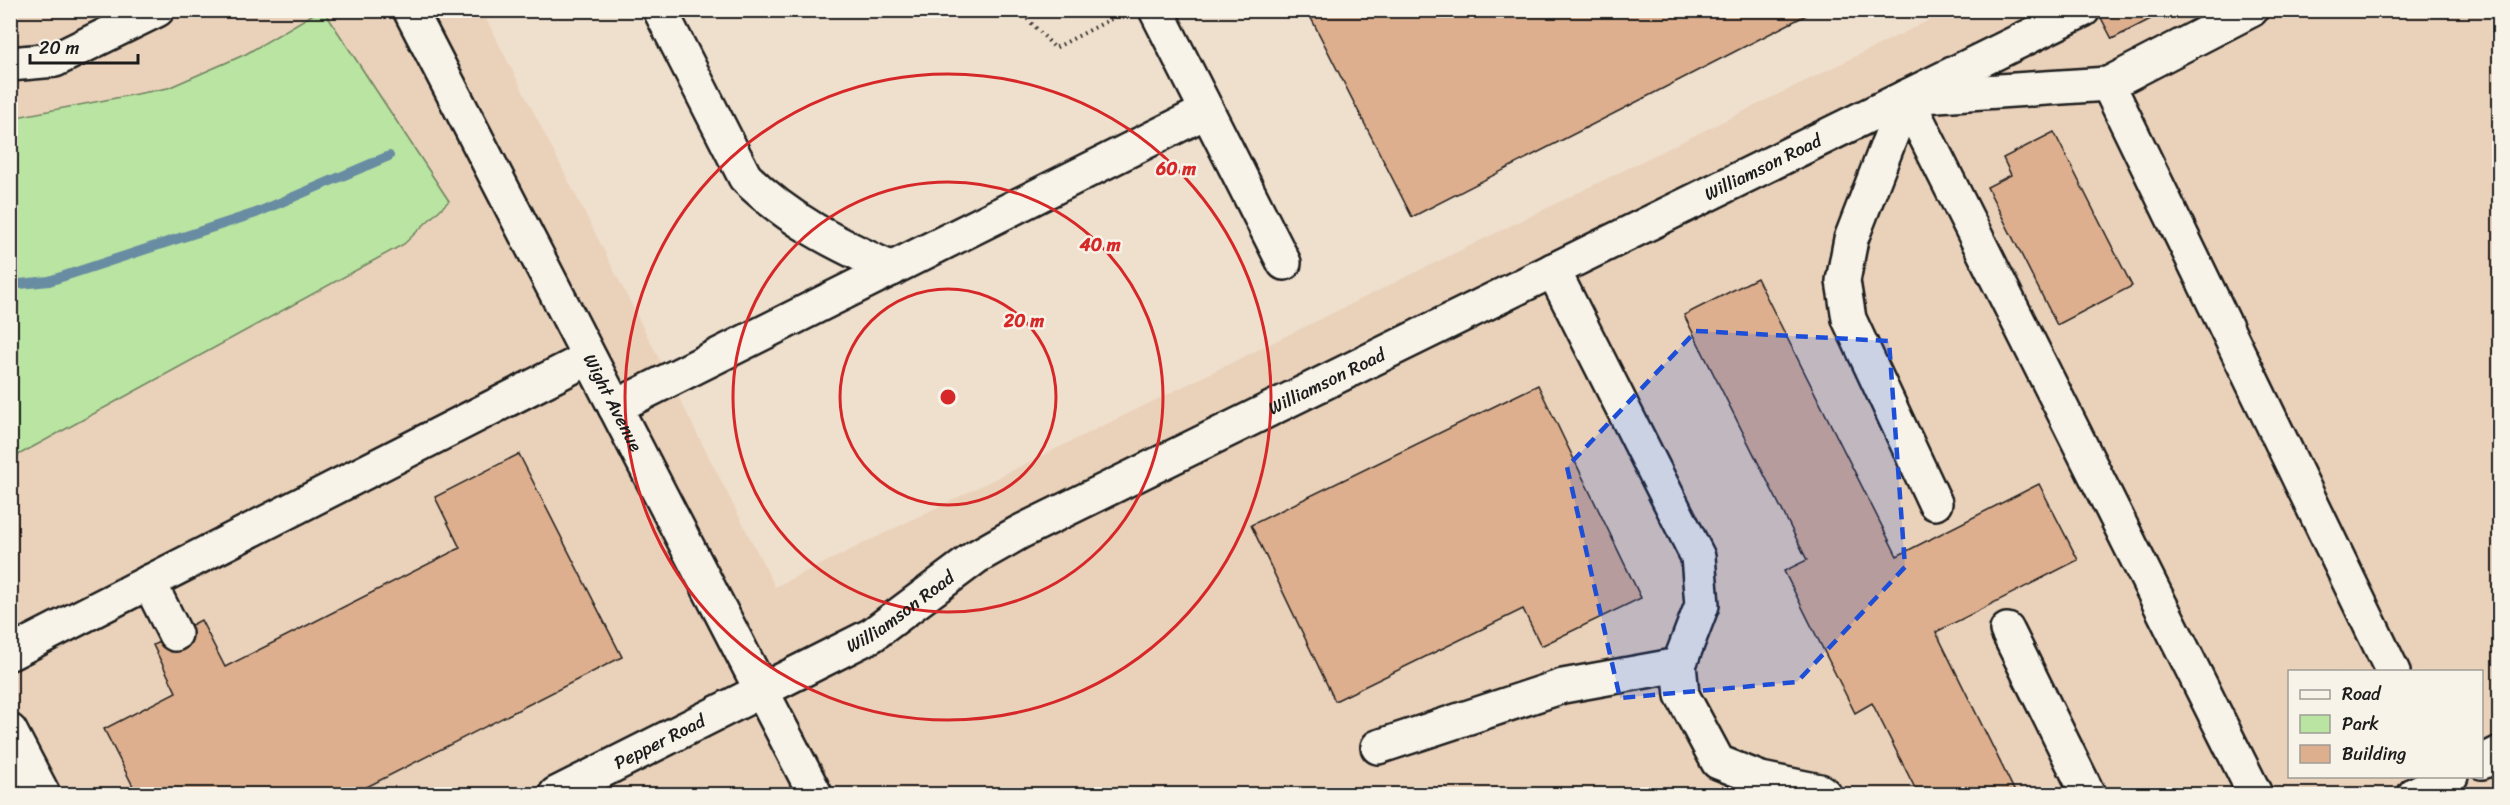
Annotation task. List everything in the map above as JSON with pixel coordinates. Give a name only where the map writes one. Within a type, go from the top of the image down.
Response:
[{"type":"street","name":"Wight Avenue","points":[[410,10],[816,795]]},
{"type":"street","points":[[660,10],[745,177],[765,197],[797,222],[831,242],[892,269]]},
{"type":"street","points":[[1156,10],[1284,262]]},
{"type":"street","name":"Williamson Road","points":[[762,692],[872,635],[976,557],[1020,532],[2083,10]]},
{"type":"street","points":[[1906,98],[2108,84],[2251,10]]},
{"type":"street","points":[[10,64],[55,60],[156,11]]},
{"type":"street","points":[[2108,84],[2391,670]]},
{"type":"street","points":[[1906,98],[1851,239],[1843,281],[1849,319],[1935,503]]},
{"type":"street","points":[[1906,98],[2255,795]]},
{"type":"street","points":[[615,407],[1207,111]]},
{"type":"street","points":[[1553,270],[1698,556],[1702,605],[1679,665],[1682,695],[1718,762],[1761,779],[1820,791],[1824,795]]},
{"type":"street","points":[[10,653],[589,358]]},
{"type":"street","points":[[149,582],[175,634]]},
{"type":"street","points":[[2007,630],[2088,795]]},
{"type":"street","points":[[1378,747],[1563,686],[1679,665]]},
{"type":"street","name":"Pepper Road","points":[[556,795],[762,692]]},
{"type":"street","points":[[10,731],[43,795]]},
{"type":"street","points":[[2483,761],[2499,753]]},
{"type":"street","points":[[2415,795],[2447,778]]},
{"type":"path","points":[[1019,10],[1055,48],[1127,10]]},
{"type":"highlighted area","points":[[1696,331],[1889,341],[1905,567],[1797,682],[1620,698],[1567,467]]},
{"type":"shaded area","points":[[10,11],[482,11],[775,587],[1948,11],[2499,11],[2499,794],[11,794]]},
{"type":"green space","points":[[320,10],[324,11],[449,201],[404,244],[11,459],[11,118],[168,88],[246,54]]},
{"type":"building","points":[[1324,10],[1816,10],[1412,217],[1311,18]]},
{"type":"building","points":[[2097,10],[2168,10],[2112,39]]},
{"type":"building","points":[[2054,132],[2132,286],[2057,325],[1987,187],[2011,175],[2003,158]]},
{"type":"building","points":[[1757,278],[1897,556],[2039,484],[2078,560],[1936,632],[2014,790],[2005,794],[1918,794],[1872,703],[1855,713],[1784,571],[1807,560],[1684,315]]},
{"type":"building","points":[[1538,385],[1641,598],[1541,646],[1523,609],[1335,701],[1251,525]]},
{"type":"building","points":[[519,454],[622,657],[353,794],[137,794],[104,729],[176,692],[153,645],[201,620],[225,667],[460,548],[435,497]]},
{"type":"waterway","points":[[10,285],[49,281],[256,213],[389,156]]}]
